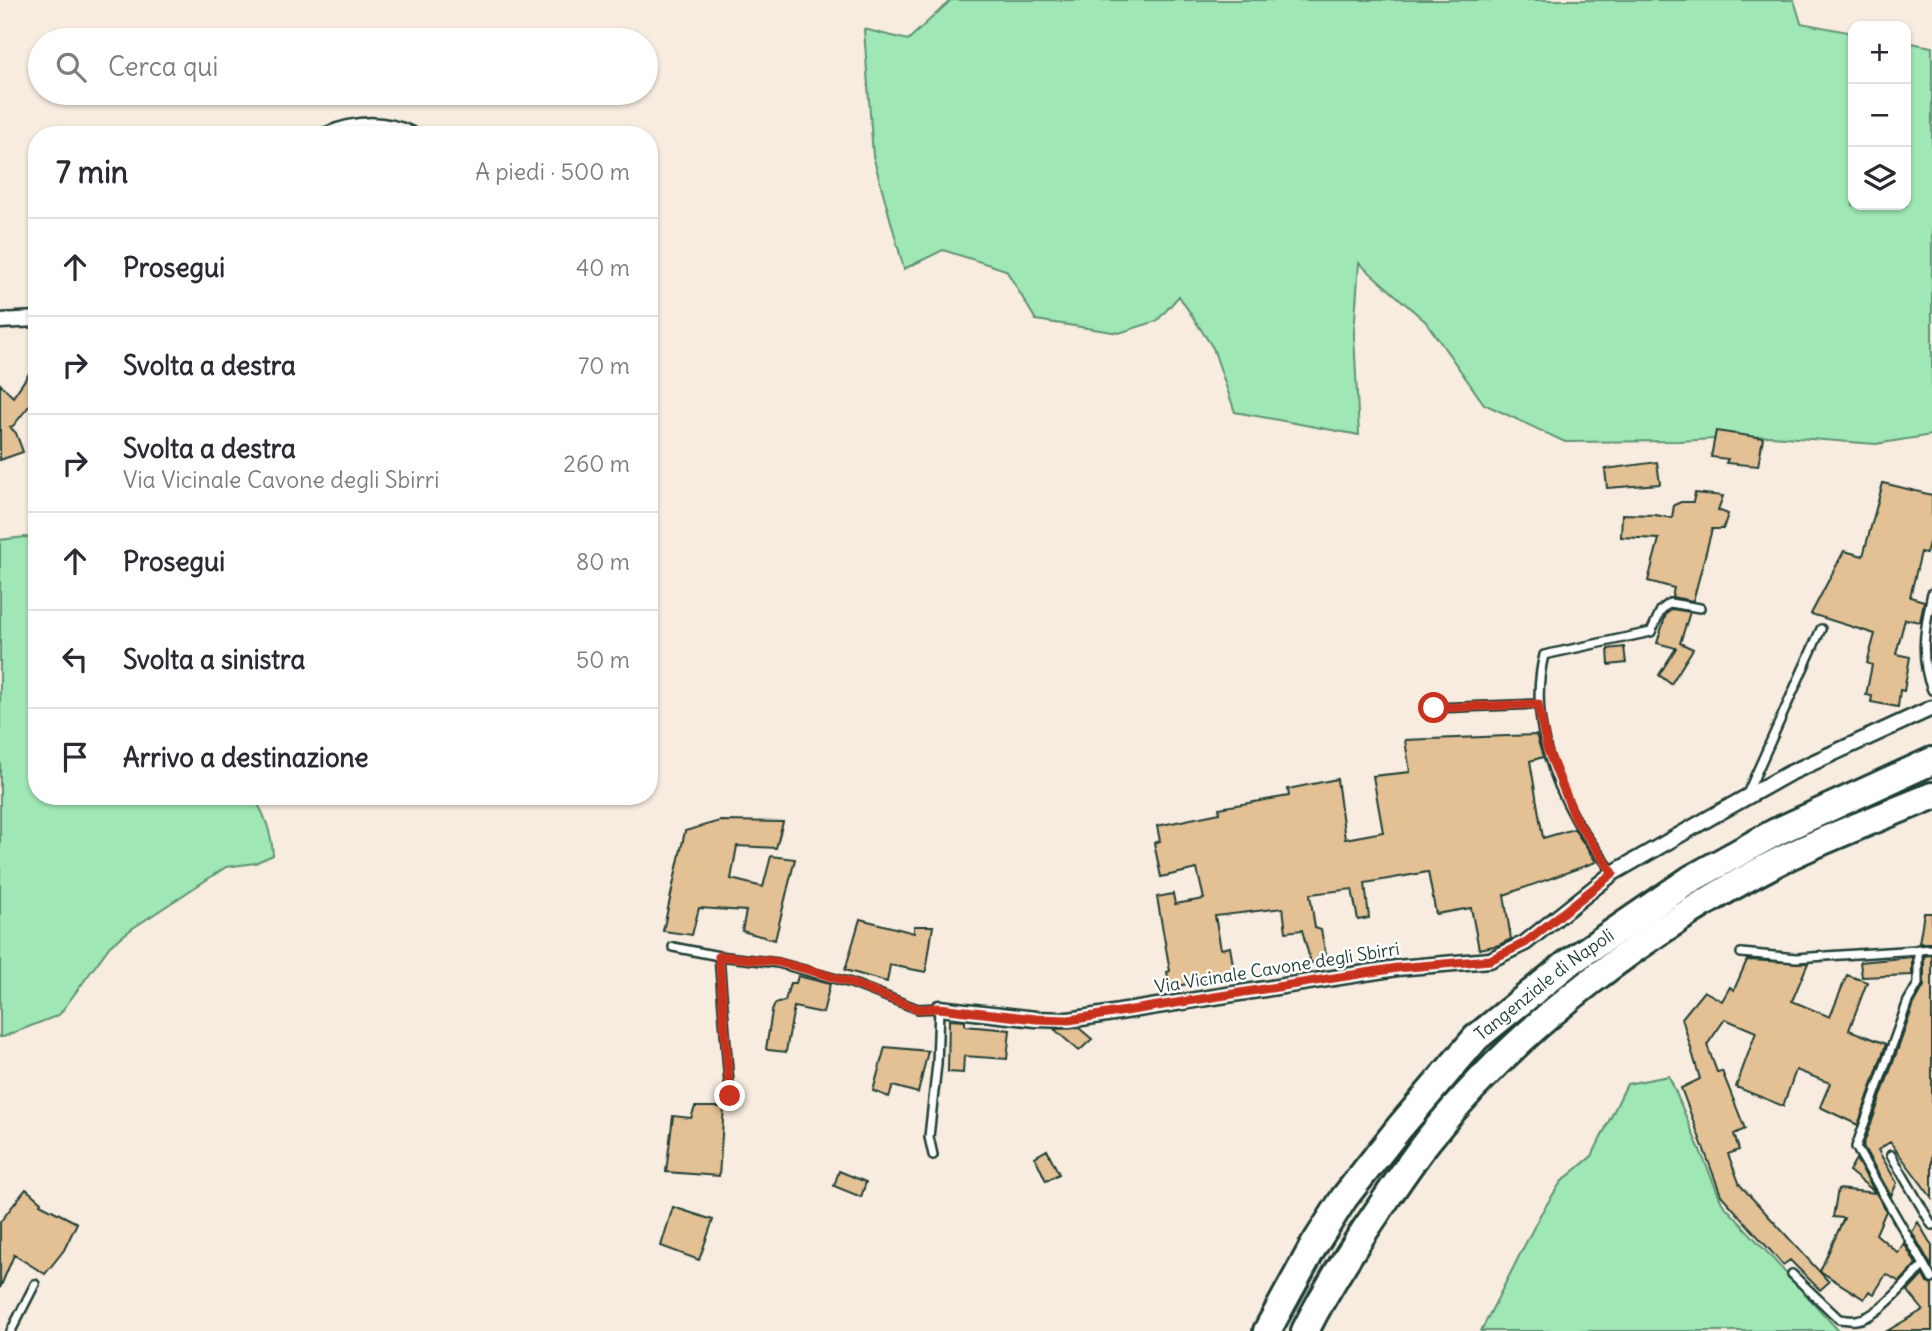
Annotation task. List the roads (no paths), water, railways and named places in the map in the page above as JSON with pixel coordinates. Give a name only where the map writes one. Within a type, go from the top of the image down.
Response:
[{"type":"highway","name":"Tangenziale di Napoli","points":[[1268,1331],[1313,1247],[1345,1198],[1400,1127],[1476,1038],[1567,964],[1691,879],[1776,832],[1932,761]]},
{"type":"highway","name":"Tangenziale di Napoli","points":[[1305,1331],[1344,1262],[1428,1140],[1470,1091],[1522,1040],[1611,965],[1670,925],[1782,860],[1932,796]]},
{"type":"street","points":[[360,126],[382,126]]},
{"type":"street","points":[[0,321],[28,319]]},
{"type":"street","name":"Via Vicinale Cavone degli Sbirri","points":[[939,1008],[1069,1020],[1397,968],[1490,960],[1525,943],[1613,873],[1746,797],[1788,774],[1932,708]]},
{"type":"lane","points":[[1932,593],[1924,629],[1926,672],[1932,690]]},
{"type":"lane","points":[[1613,873],[1576,820],[1547,748],[1538,704],[1539,675],[1544,654],[1651,632],[1661,610],[1670,603],[1700,608]]},
{"type":"lane","points":[[1746,797],[1821,629]]},
{"type":"lane","points":[[1434,708],[1538,704]]},
{"type":"lane","points":[[673,947],[719,956],[778,962],[851,983],[918,1009],[939,1008],[937,1064],[929,1137],[933,1155]]},
{"type":"lane","points":[[1918,949],[1918,984],[1908,1001],[1856,1147],[1932,1279]]},
{"type":"lane","points":[[1741,953],[1796,958],[1932,949]]},
{"type":"lane","points":[[719,956],[730,1096]]},
{"type":"lane","points":[[1891,1155],[1932,1225]]},
{"type":"lane","points":[[1792,1274],[1839,1319],[1856,1320],[1868,1317],[1886,1303],[1923,1265]]},
{"type":"lane","points":[[11,1331],[35,1284]]}]
